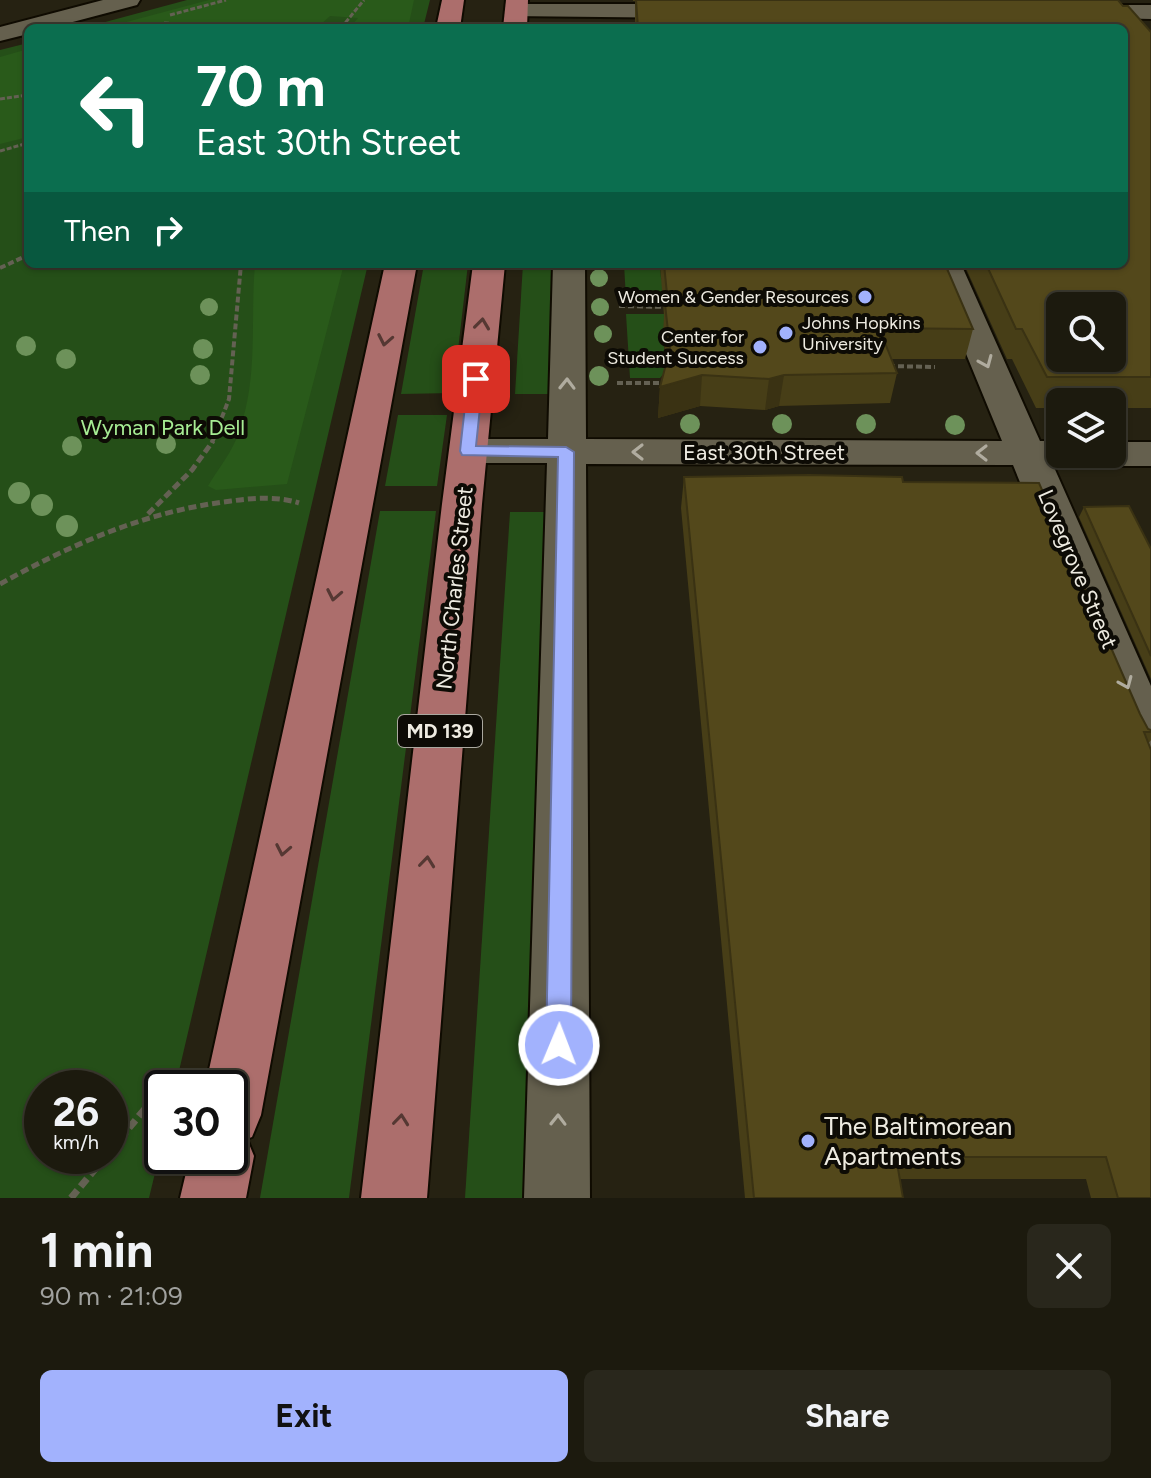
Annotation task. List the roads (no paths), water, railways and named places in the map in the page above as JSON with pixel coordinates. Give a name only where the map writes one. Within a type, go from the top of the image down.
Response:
[{"type":"main road","points":[[449,24],[453,0]]},
{"type":"main road","points":[[239,1070],[400,268]]},
{"type":"main road","name":"North Charles Street","points":[[394,1198],[489,268]]},
{"type":"main road","points":[[213,1198],[218,1174]]},
{"type":"street","points":[[39,24],[129,0]]},
{"type":"street","points":[[20,7],[43,23]]},
{"type":"street","points":[[516,13],[712,11]]},
{"type":"street","points":[[1044,12],[1151,12]]},
{"type":"street","points":[[0,34],[24,28]]},
{"type":"street","points":[[557,1198],[569,268]]},
{"type":"street","name":"Lovegrove Street","points":[[947,268],[1044,453],[1049,498],[1151,743]]},
{"type":"street","name":"East 30th Street","points":[[468,451],[1044,453]]},
{"type":"street","points":[[1126,454],[1151,454]]},
{"type":"place","name":"Women & Gender Resources","points":[[865,297]]},
{"type":"place","name":"Johns Hopkins University","points":[[786,333]]},
{"type":"place","name":"Center for Student Success","points":[[760,347]]},
{"type":"place","name":"The Baltimorean Apartments","points":[[808,1141]]},
{"type":"park label","name":"Wyman Park Dell","points":[[163,427]]}]
